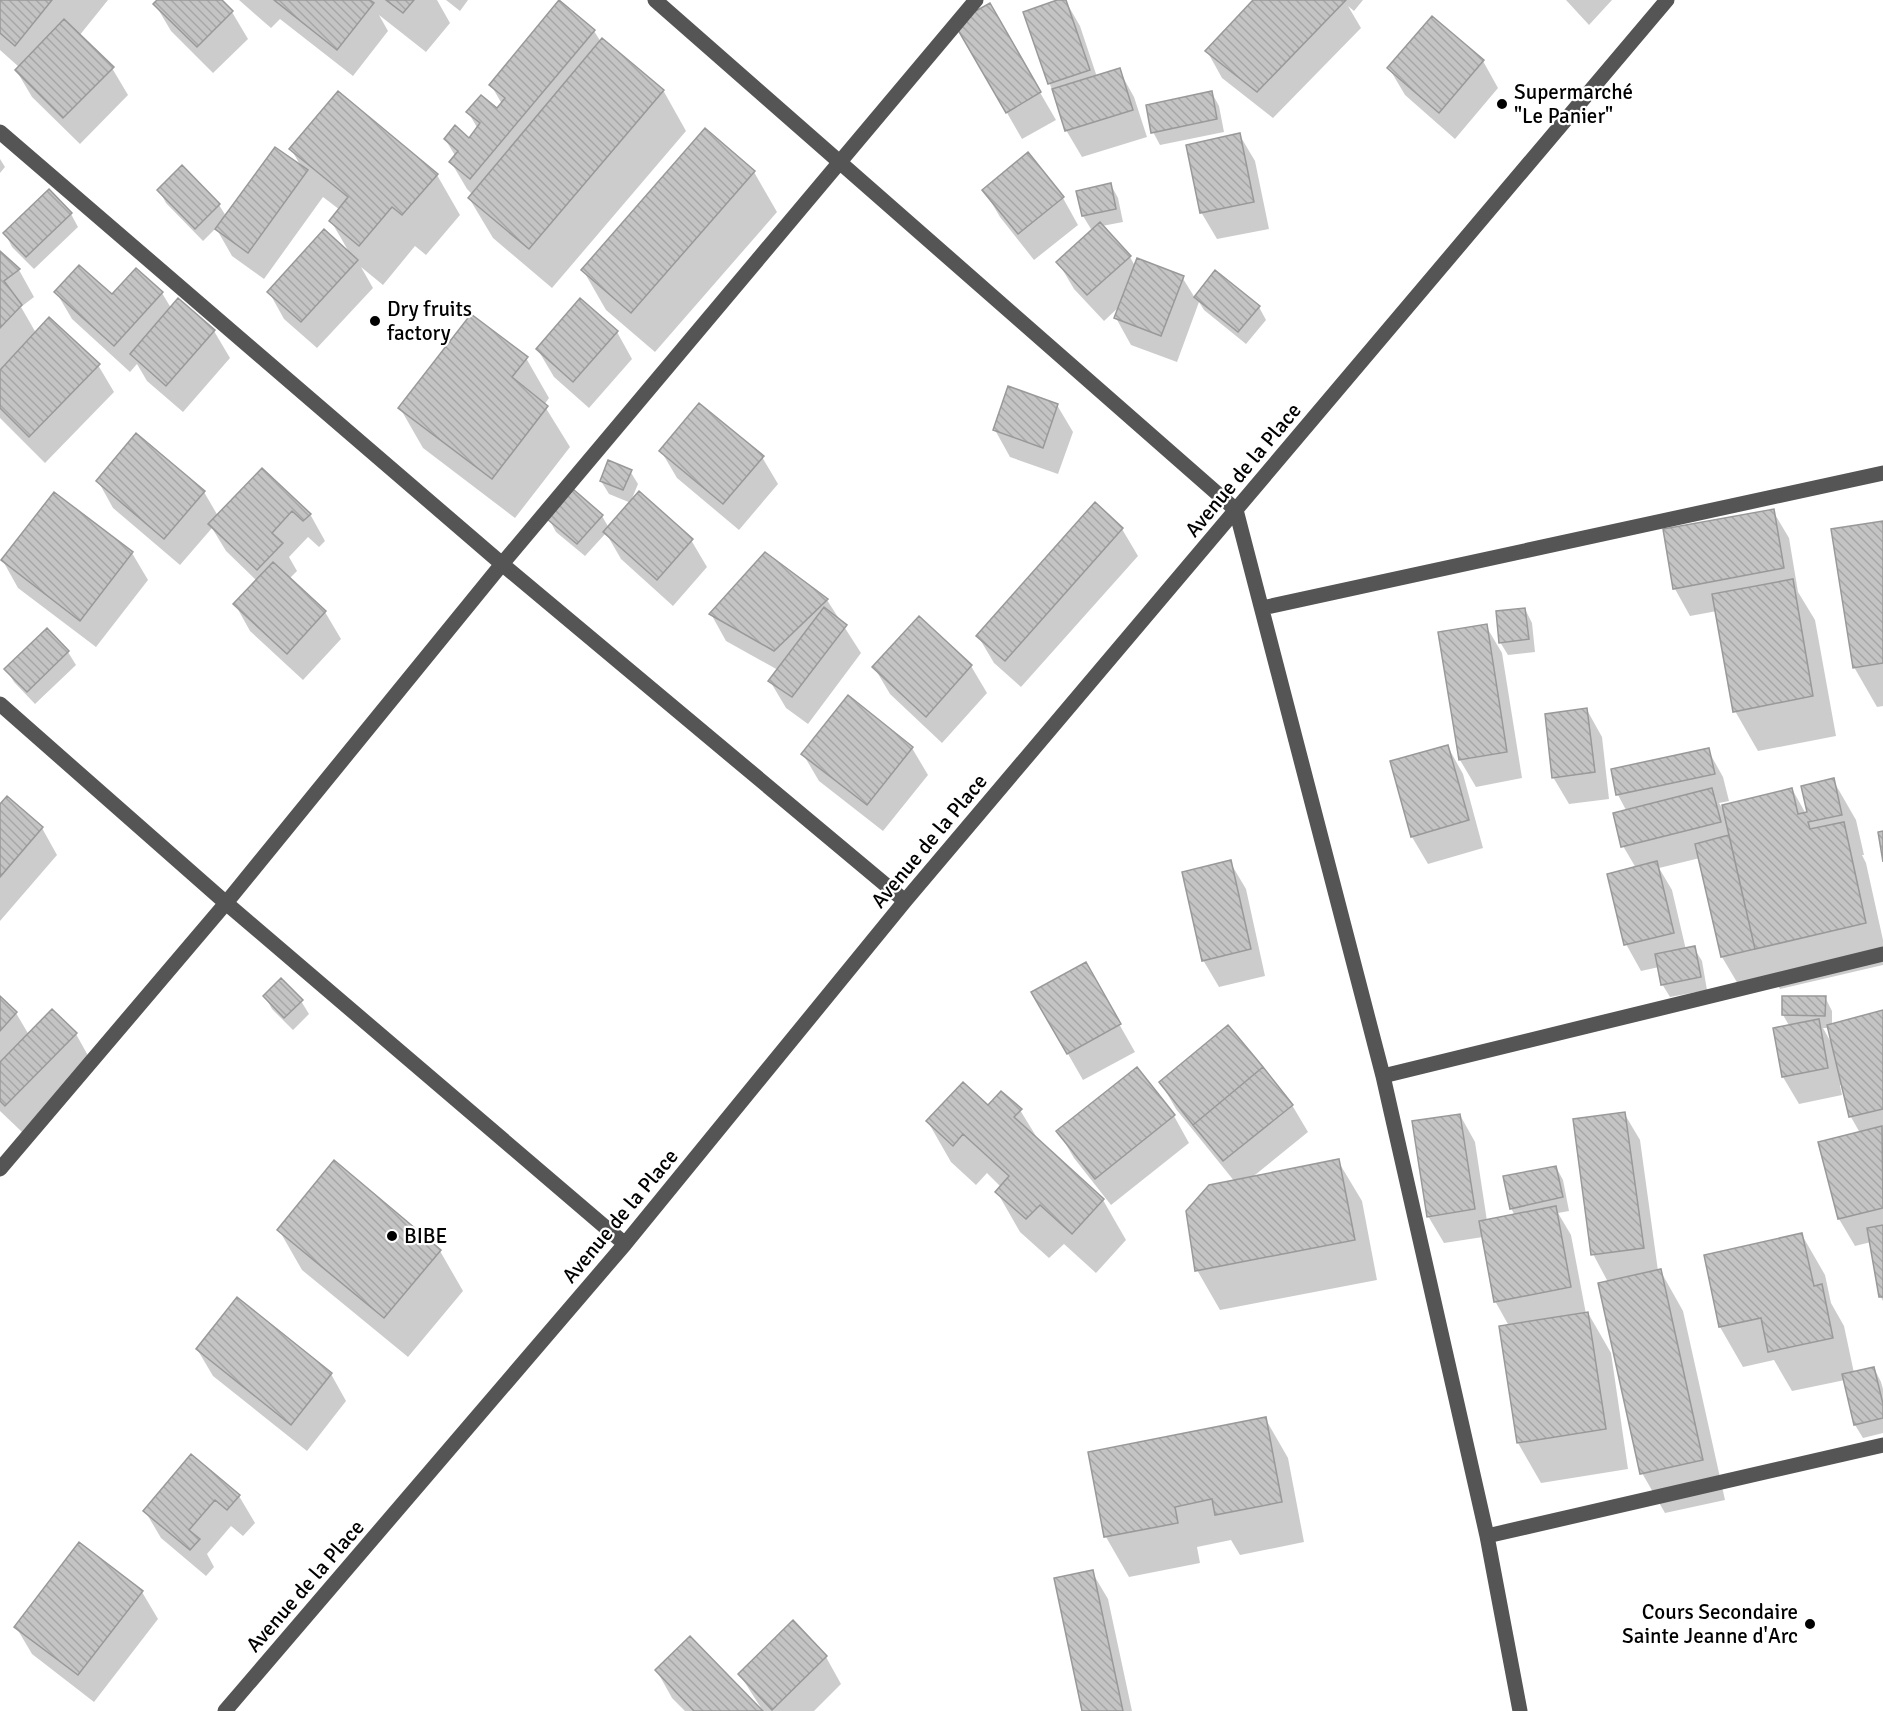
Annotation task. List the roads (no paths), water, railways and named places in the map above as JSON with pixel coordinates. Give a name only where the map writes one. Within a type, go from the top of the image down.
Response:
[{"type":"street","points":[[655,0],[1236,510],[1383,1076],[1487,1536],[1520,1711]]},
{"type":"street","points":[[0,1169],[226,903],[502,564],[976,0]]},
{"type":"street","name":"Avenue de la Place","points":[[225,1711],[625,1244],[905,901],[1667,0]]},
{"type":"street","points":[[0,132],[502,564],[905,901]]},
{"type":"street","points":[[1262,608],[1883,473]]},
{"type":"street","points":[[0,704],[226,903],[625,1244]]},
{"type":"street","points":[[1383,1076],[1883,954]]},
{"type":"street","points":[[1487,1536],[1883,1444]]},
{"type":"place","name":"Supermarché \"Le Panier\"","points":[[1502,104]]},
{"type":"place","name":"Dry fruits factory","points":[[375,321]]},
{"type":"place","name":"BIBE","points":[[392,1236]]},
{"type":"place","name":"Cours Secondaire Sainte Jeanne d'Arc","points":[[1810,1624]]}]
